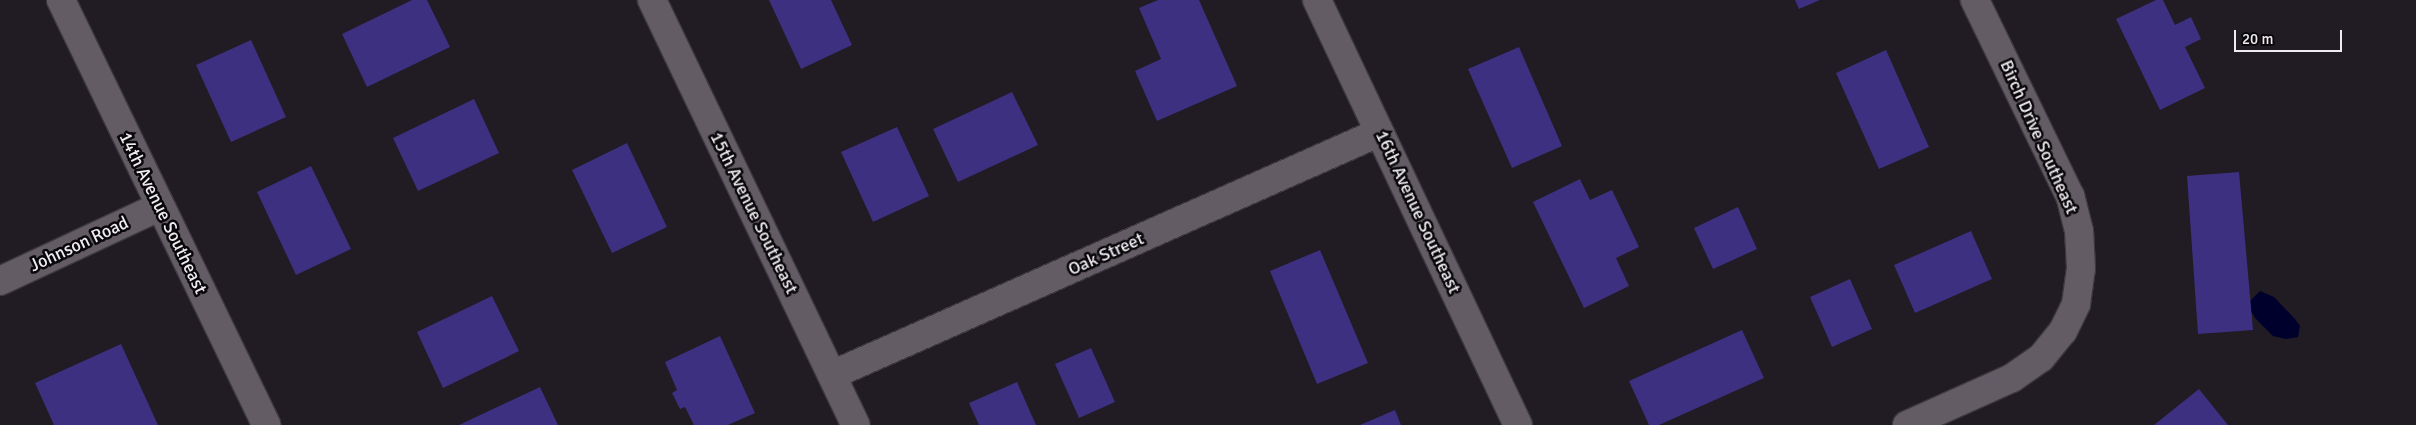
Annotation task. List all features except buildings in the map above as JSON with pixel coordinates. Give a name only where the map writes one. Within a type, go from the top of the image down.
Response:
[{"type":"street","name":"14th Avenue Southeast","points":[[61,0],[159,207],[266,425]]},
{"type":"street","name":"15th Avenue Southeast","points":[[652,0],[856,425]]},
{"type":"street","name":"16th Avenue Southeast","points":[[1317,0],[1518,425]]},
{"type":"street","name":"Birch Drive Southeast","points":[[1907,425],[2012,378],[2041,358],[2063,331],[2076,304],[2081,268],[2079,231],[2070,196],[1975,0]]},
{"type":"street","name":"Oak Street","points":[[832,375],[1380,132]]},
{"type":"street","name":"Johnson Road","points":[[0,281],[159,207]]},
{"type":"water","points":[[2260,291],[2274,297],[2295,319],[2300,326],[2298,337],[2286,339],[2273,336],[2255,318],[2247,304]]}]
